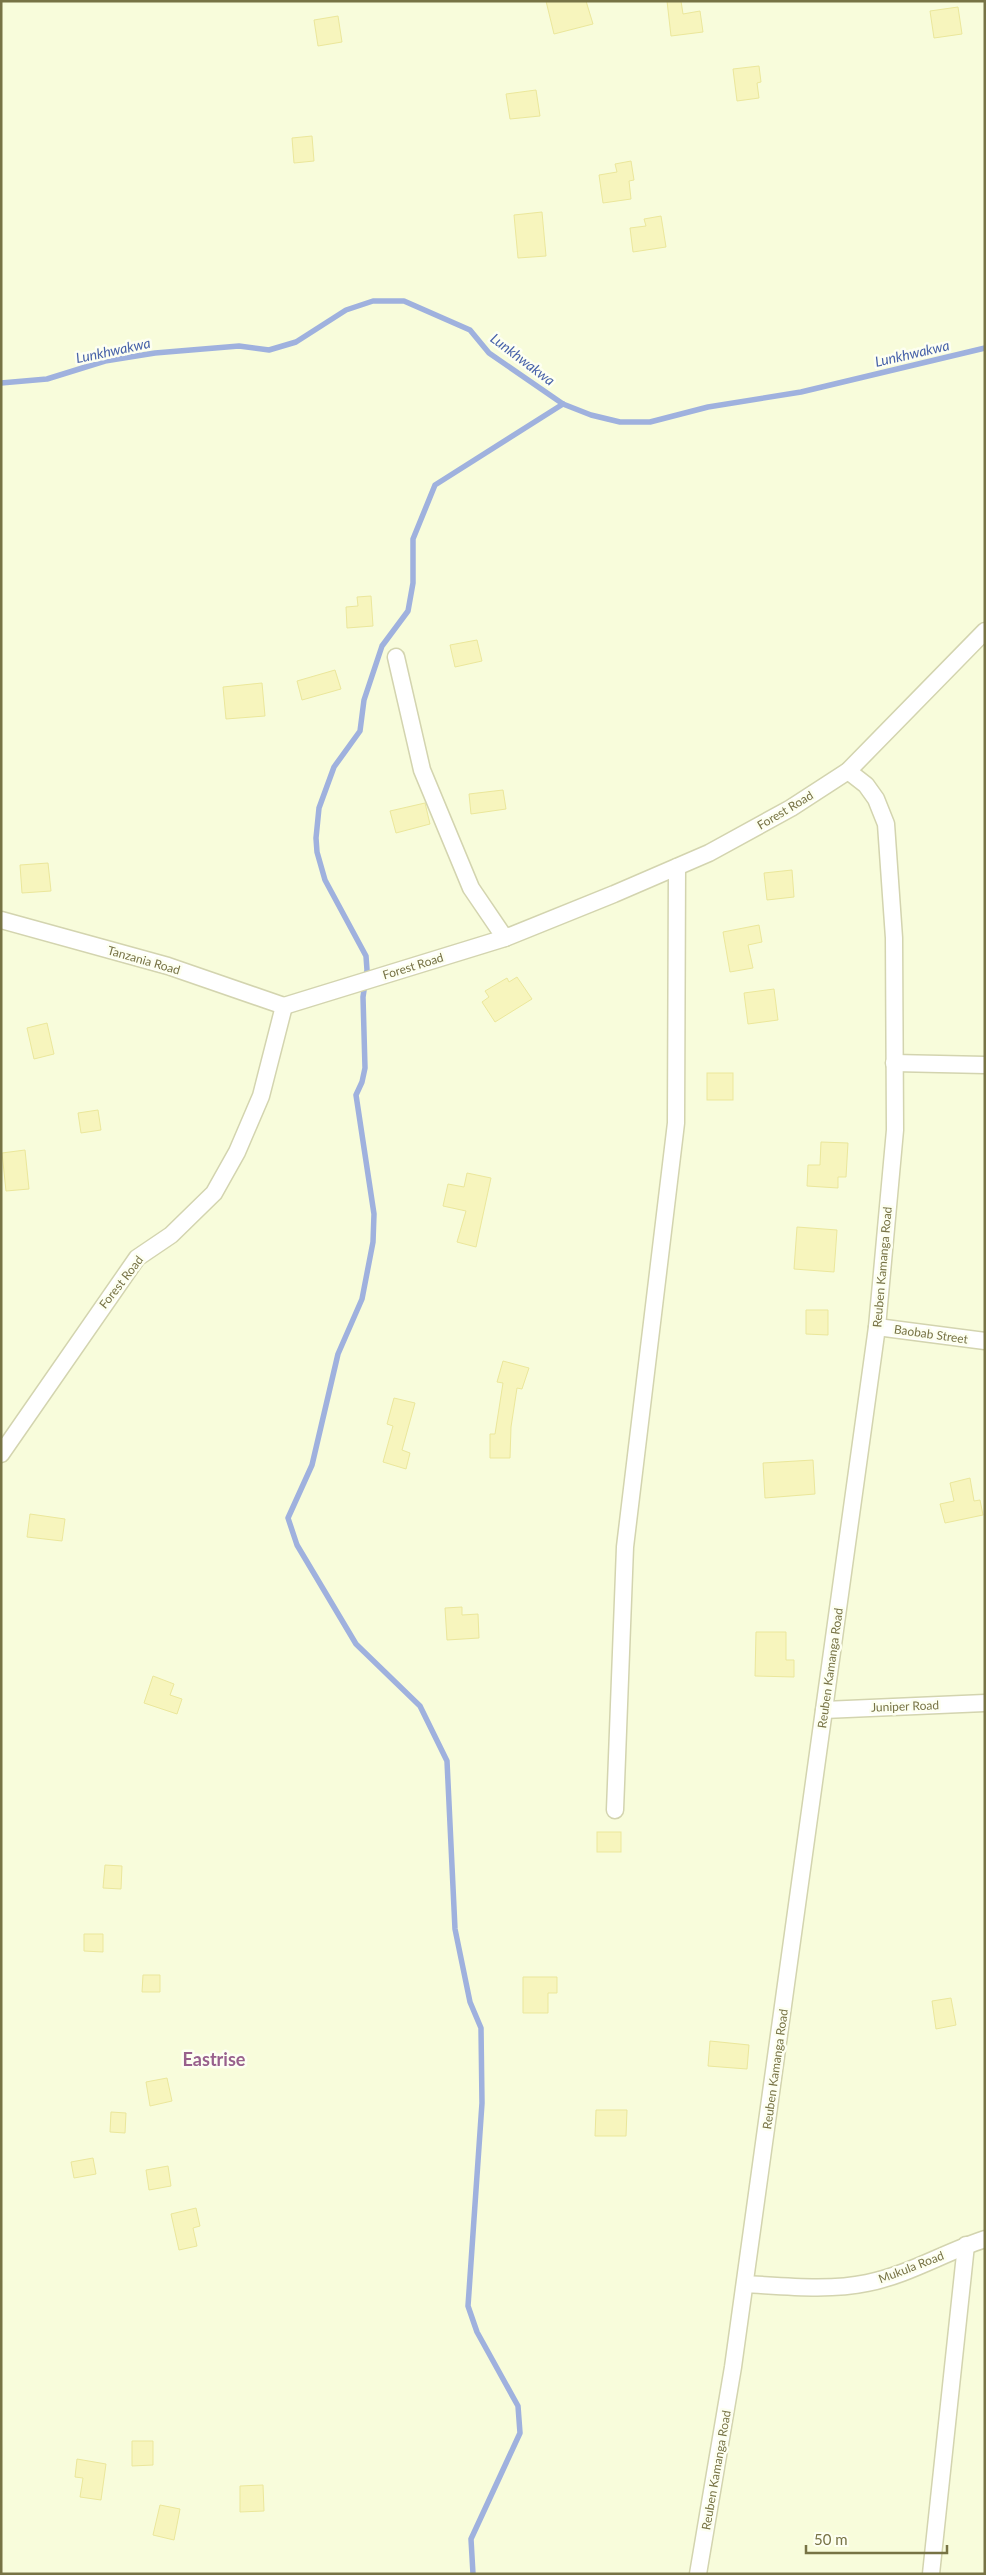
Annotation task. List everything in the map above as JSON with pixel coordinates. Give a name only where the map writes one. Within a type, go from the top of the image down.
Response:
[{"type":"street","name":"Forest Road","points":[[1,1454],[137,1258],[170,1235],[214,1194],[237,1152],[261,1096],[284,1006],[504,938],[709,853],[791,808],[848,771],[985,631]]},
{"type":"street","points":[[396,657],[422,770],[471,888],[504,938]]},
{"type":"street","name":"Reuben Kamanga Road","points":[[698,2574],[745,2284],[877,1327],[895,1130],[894,938],[886,824],[876,799],[866,785],[848,771]]},
{"type":"street","points":[[615,1810],[625,1547],[676,1123],[677,867]]},
{"type":"street","name":"Tanzania Road","points":[[1,920],[168,966],[284,1006]]},
{"type":"street","points":[[894,1063],[985,1065]]},
{"type":"street","name":"Baobab Street","points":[[877,1327],[985,1341]]},
{"type":"street","name":"Juniper Road","points":[[824,1710],[985,1703]]},
{"type":"street","name":"Mukula Road","points":[[745,2284],[792,2286],[866,2284],[897,2275],[966,2245],[985,2239]]},
{"type":"street","points":[[931,2574],[966,2245]]},
{"type":"shaded area","points":[[1,1],[985,1],[985,2574],[1,2574]]},
{"type":"building","points":[[546,1],[586,1],[593,24],[554,34]]},
{"type":"building","points":[[667,1],[681,1],[683,14],[700,11],[703,32],[671,36]]},
{"type":"building","points":[[958,7],[962,34],[934,38],[930,11]]},
{"type":"building","points":[[338,16],[342,42],[318,46],[314,20]]},
{"type":"building","points":[[759,66],[761,82],[757,83],[759,98],[737,101],[733,69]]},
{"type":"building","points":[[536,90],[540,116],[510,119],[506,94]]},
{"type":"building","points":[[312,136],[314,161],[294,163],[292,138]]},
{"type":"building","points":[[631,161],[634,180],[629,181],[631,199],[603,203],[599,175],[617,172],[615,164]]},
{"type":"building","points":[[542,212],[546,256],[518,258],[514,215]]},
{"type":"building","points":[[661,216],[666,247],[633,252],[630,228],[646,226],[644,219]]},
{"type":"building","points":[[371,596],[373,626],[347,628],[346,607],[358,606],[357,597]]},
{"type":"building","points":[[477,640],[482,661],[455,667],[450,645]]},
{"type":"building","points":[[335,670],[341,689],[302,700],[297,681]]},
{"type":"building","points":[[262,683],[265,716],[226,719],[223,687]]},
{"type":"building","points":[[503,790],[506,809],[471,814],[469,794]]},
{"type":"building","points":[[425,803],[430,824],[396,833],[390,811]]},
{"type":"building","points":[[48,863],[51,891],[22,893],[20,865]]},
{"type":"building","points":[[792,870],[794,897],[767,900],[764,873]]},
{"type":"building","points":[[759,925],[762,942],[748,945],[753,968],[730,972],[723,932]]},
{"type":"building","points":[[517,977],[532,999],[495,1022],[482,1002],[489,997],[485,991],[507,978],[509,982]]},
{"type":"building","points":[[774,989],[778,1020],[748,1024],[744,993]]},
{"type":"building","points":[[47,1023],[54,1054],[34,1059],[27,1028]]},
{"type":"building","points":[[707,1073],[733,1073],[733,1100],[707,1100]]},
{"type":"building","points":[[98,1110],[101,1130],[81,1133],[78,1113]]},
{"type":"building","points":[[821,1142],[848,1143],[846,1177],[838,1177],[838,1188],[807,1186],[808,1165],[820,1165]]},
{"type":"building","points":[[25,1150],[29,1189],[6,1191],[2,1153]]},
{"type":"building","points":[[467,1173],[491,1178],[476,1247],[457,1242],[466,1211],[443,1206],[448,1184],[464,1187]]},
{"type":"building","points":[[797,1227],[837,1230],[834,1272],[794,1269]]},
{"type":"building","points":[[806,1310],[828,1310],[828,1335],[806,1334]]},
{"type":"building","points":[[503,1361],[529,1368],[522,1389],[517,1388],[511,1427],[510,1458],[490,1458],[490,1434],[495,1434],[503,1383],[497,1382]]},
{"type":"building","points":[[394,1398],[415,1403],[402,1450],[410,1453],[406,1469],[383,1462],[393,1426],[387,1424]]},
{"type":"building","points":[[813,1460],[815,1494],[765,1498],[763,1463]]},
{"type":"building","points":[[970,1478],[974,1501],[980,1500],[983,1515],[945,1523],[940,1504],[954,1501],[950,1483]]},
{"type":"building","points":[[30,1514],[65,1519],[62,1541],[27,1537]]},
{"type":"building","points":[[462,1607],[462,1615],[478,1614],[479,1638],[447,1640],[445,1608]]},
{"type":"building","points":[[756,1632],[786,1632],[786,1660],[794,1660],[794,1677],[755,1676]]},
{"type":"building","points":[[153,1676],[174,1684],[170,1695],[182,1699],[177,1714],[144,1703]]},
{"type":"building","points":[[597,1832],[621,1832],[621,1852],[597,1852]]},
{"type":"building","points":[[105,1865],[122,1866],[121,1889],[103,1888]]},
{"type":"building","points":[[84,1934],[103,1934],[103,1952],[84,1951]]},
{"type":"building","points":[[143,1975],[160,1975],[160,1992],[142,1992]]},
{"type":"building","points":[[523,1977],[557,1977],[557,1993],[548,1993],[548,2013],[523,2013]]},
{"type":"building","points":[[951,1998],[956,2025],[936,2029],[932,2001]]},
{"type":"building","points":[[710,2041],[749,2045],[747,2069],[708,2066]]},
{"type":"building","points":[[167,2078],[172,2101],[150,2106],[146,2082]]},
{"type":"building","points":[[596,2110],[627,2110],[626,2136],[595,2136]]},
{"type":"building","points":[[111,2112],[126,2113],[125,2133],[110,2132]]},
{"type":"building","points":[[93,2158],[96,2174],[74,2178],[71,2162]]},
{"type":"building","points":[[168,2166],[171,2186],[149,2190],[146,2170]]},
{"type":"building","points":[[196,2208],[200,2226],[193,2228],[197,2246],[179,2250],[171,2214]]},
{"type":"building","points":[[132,2441],[153,2441],[153,2465],[132,2466]]},
{"type":"building","points":[[77,2459],[106,2464],[101,2500],[80,2497],[83,2478],[75,2477]]},
{"type":"building","points":[[263,2485],[264,2511],[240,2512],[240,2486]]},
{"type":"building","points":[[160,2505],[180,2509],[174,2540],[153,2535]]},
{"type":"waterway","name":"Lunkhwakwa","points":[[1,383],[47,379],[105,361],[155,353],[239,346],[269,350],[296,342],[346,310],[373,301],[404,301],[470,330],[489,353],[563,404],[591,415],[620,422],[650,422],[708,407],[801,392],[985,348]]},
{"type":"waterway","points":[[473,2574],[471,2539],[520,2433],[518,2406],[477,2332],[468,2306],[482,2103],[481,2028],[470,2002],[455,1929],[447,1761],[420,1706],[356,1644],[297,1545],[288,1518],[312,1465],[338,1354],[362,1299],[373,1242],[374,1214],[356,1095],[362,1082],[365,1068],[363,997],[367,970],[366,956],[325,880],[317,852],[316,838],[319,808],[334,767],[360,731],[364,700],[382,646],[408,611],[413,583],[413,539],[435,485],[563,404]]},
{"type":"district","name":"Eastrise","points":[[214,2059]]}]
